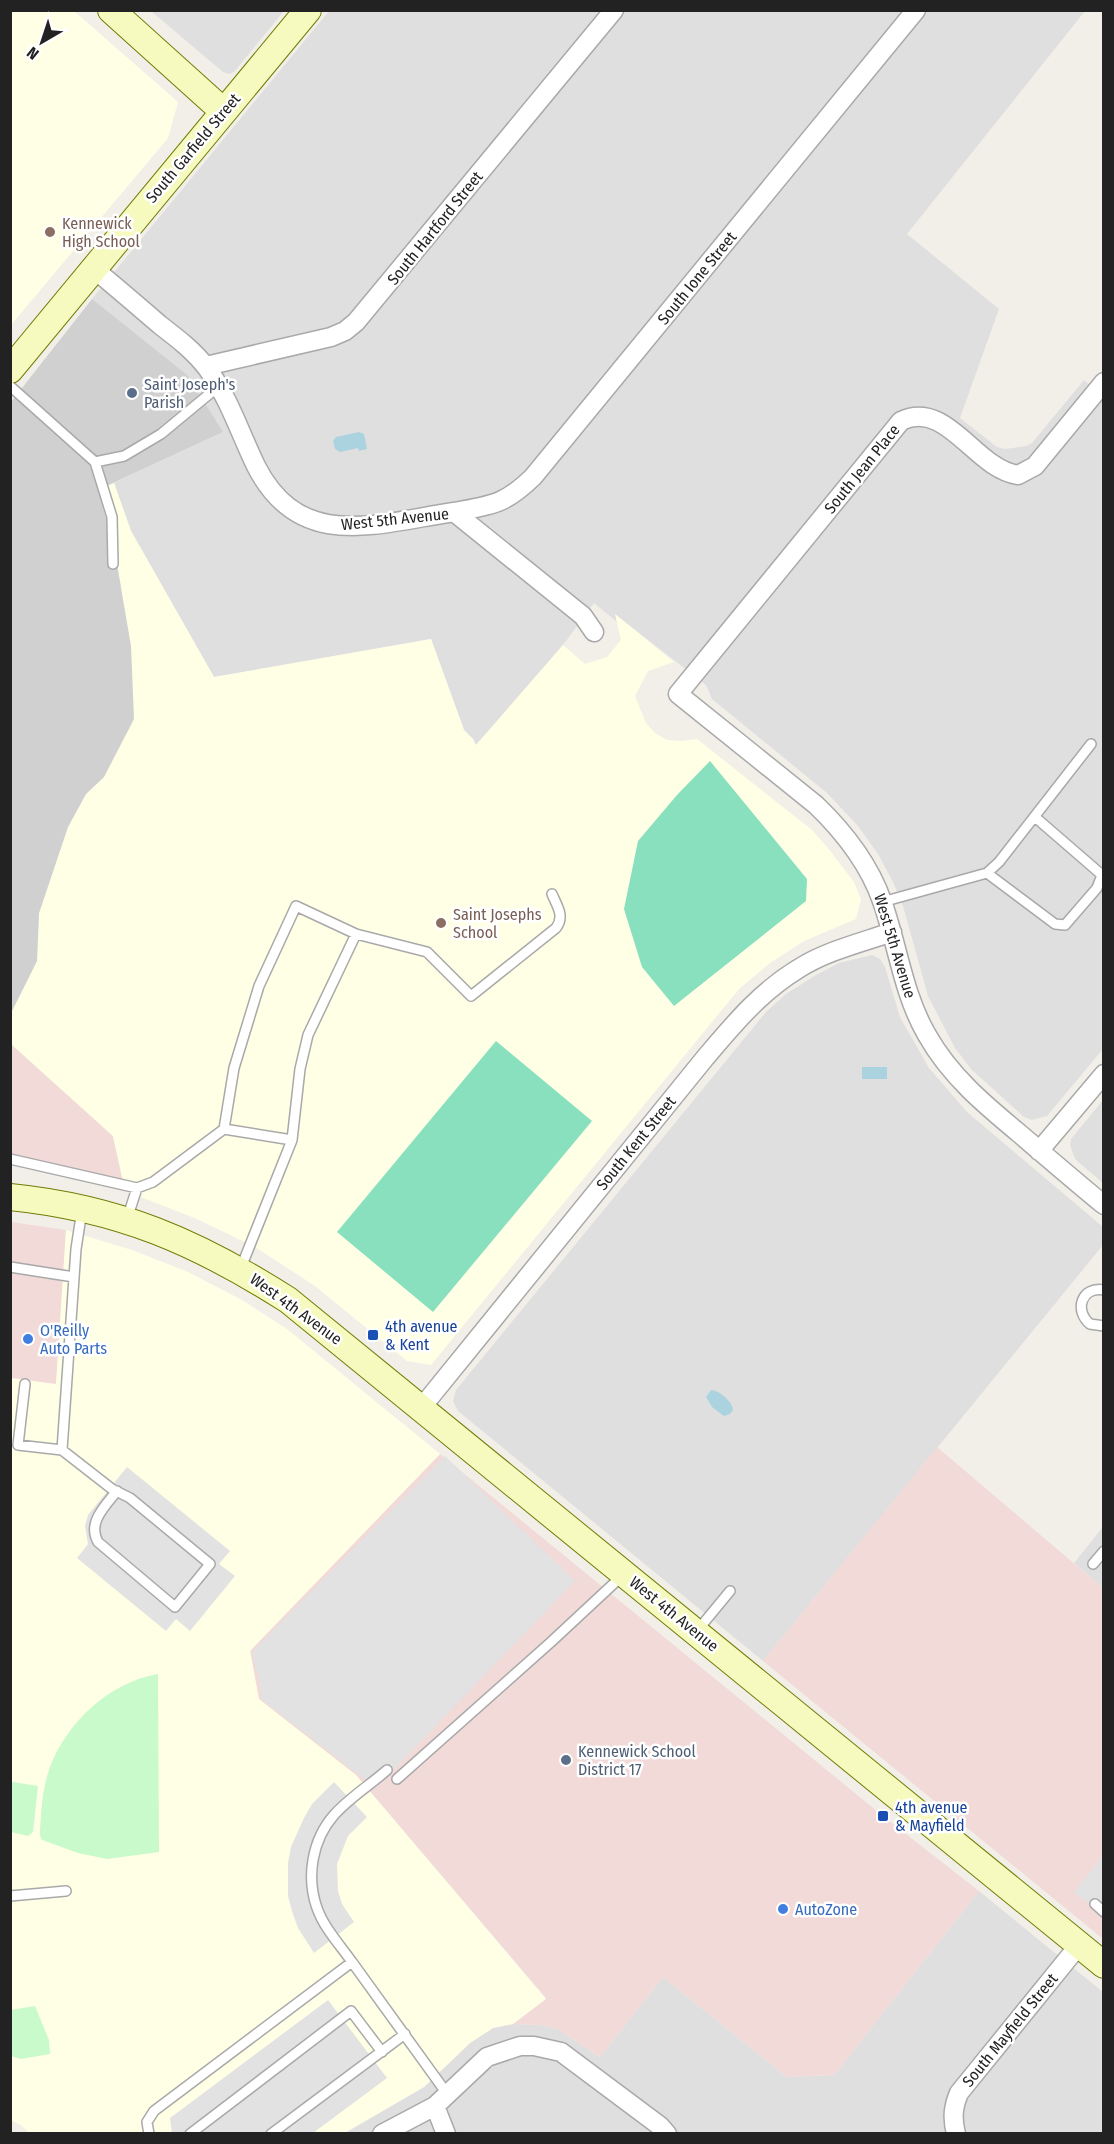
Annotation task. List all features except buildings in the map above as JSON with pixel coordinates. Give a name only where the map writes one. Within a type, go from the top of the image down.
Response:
[{"type":"main road","points":[[111,10],[223,111]]},
{"type":"main road","name":"South Garfield Street","points":[[10,370],[308,10]]},
{"type":"main road","name":"West 4th Avenue","points":[[10,1197],[82,1208],[127,1219],[176,1237],[240,1270],[288,1300],[1104,1965]]},
{"type":"street","name":"South Hartford Street","points":[[206,366],[323,339],[345,331],[356,322],[614,10]]},
{"type":"street","name":"South Ione Street","points":[[454,512],[505,500],[533,477],[916,10]]},
{"type":"street","name":"West 5th Avenue","points":[[94,269],[184,344],[206,366],[219,386],[265,481],[275,495],[290,508],[308,519],[325,525],[353,527],[454,512],[583,616],[594,632]]},
{"type":"street","name":"South Jean Place","points":[[678,694],[901,421],[920,415],[937,420],[1003,472],[1018,475],[1035,466],[1104,382]]},
{"type":"street","name":"West 5th Avenue","points":[[678,694],[816,805],[832,821],[863,861],[875,882],[892,932],[907,989],[926,1033],[941,1057],[981,1101],[1104,1206]]},
{"type":"street","name":"South Kent Street","points":[[422,1407],[705,1058],[750,1006],[798,968],[828,953],[892,932]]},
{"type":"street","points":[[1039,1151],[1104,1074]]},
{"type":"street","name":"South Mayfield Street","points":[[954,2127],[955,2104],[959,2092],[1079,1945]]},
{"type":"street","points":[[382,2133],[442,2101],[487,2057],[520,2046],[534,2046],[561,2052],[667,2133]]},
{"type":"street","points":[[442,2101],[446,2133]]},
{"type":"lane","points":[[10,386],[95,462],[112,517],[113,564]]},
{"type":"lane","points":[[95,462],[124,456],[160,434],[219,386]]},
{"type":"lane","points":[[882,902],[987,873],[999,862],[1091,744]]},
{"type":"lane","points":[[987,873],[1055,924],[1065,925],[1097,888],[1102,875],[1035,816]]},
{"type":"lane","points":[[10,1160],[137,1188],[153,1182],[224,1129],[234,1068],[259,986],[296,906],[356,934],[427,952],[471,996],[556,928],[561,914],[552,894]]},
{"type":"lane","points":[[240,1270],[292,1140],[300,1069],[308,1035],[356,934]]},
{"type":"lane","points":[[224,1129],[292,1140]]},
{"type":"lane","points":[[127,1219],[137,1188]]},
{"type":"lane","points":[[62,1450],[74,1277],[82,1208]]},
{"type":"lane","points":[[10,1267],[74,1277]]},
{"type":"lane","points":[[1104,1290],[1099,1289],[1087,1293],[1083,1297],[1080,1309],[1090,1324],[1104,1326]]},
{"type":"lane","points":[[25,1384],[18,1445],[62,1450],[130,1498],[210,1564],[176,1607],[98,1542],[94,1535],[94,1528],[100,1513],[117,1491]]},
{"type":"lane","points":[[1093,1563],[1104,1551]]},
{"type":"lane","points":[[397,1779],[625,1573]]},
{"type":"lane","points":[[696,1632],[730,1591]]},
{"type":"lane","points":[[387,1770],[334,1815],[318,1841],[311,1873],[317,1908],[327,1929],[405,2034],[442,2101]]},
{"type":"lane","points":[[10,1896],[66,1891]]},
{"type":"lane","points":[[1095,1904],[1104,1911]]},
{"type":"lane","points":[[149,2133],[147,2122],[153,2111],[352,1962]]},
{"type":"lane","points":[[190,2133],[351,2012],[382,2052]]},
{"type":"lane","points":[[271,2133],[405,2034]]},
{"type":"shaded area","name":"Kennewick High School","points":[[11,10],[74,11],[178,102],[168,138],[11,325]]},
{"type":"shaded area","points":[[151,11],[284,11],[234,72],[229,74],[223,72]]},
{"type":"shaded area","points":[[329,11],[1085,11],[907,234],[999,309],[960,418],[997,447],[1005,449],[1026,446],[1032,443],[1084,380],[1103,396],[1103,1049],[1047,1116],[1032,1120],[1024,1117],[971,1069],[955,1048],[928,996],[903,906],[893,882],[878,854],[858,826],[827,793],[712,699],[706,685],[616,615],[617,622],[594,603],[563,645],[476,745],[464,730],[431,639],[214,677],[131,531],[114,483],[223,432],[92,299]]},
{"type":"shaded area","points":[[92,299],[187,375],[223,432],[98,490],[114,547],[131,646],[134,719],[104,777],[86,794],[68,827],[39,913],[37,961],[11,1013],[11,402]]},
{"type":"shaded area","name":"Saint Josephs School","points":[[114,483],[131,531],[214,677],[431,639],[464,730],[476,745],[563,645],[585,664],[607,657],[621,640],[615,614],[674,662],[648,671],[635,696],[646,723],[655,733],[667,740],[697,739],[812,830],[854,882],[861,899],[856,919],[804,941],[770,963],[739,989],[431,1365],[407,1361],[315,1286],[255,1247],[197,1219],[138,1196],[124,1186],[113,1136],[11,1044],[11,1013],[37,961],[39,914],[68,827],[86,794],[104,777],[122,592],[114,547],[98,490]]},
{"type":"shaded area","points":[[872,955],[880,959],[885,967],[900,1017],[929,1068],[967,1112],[1103,1227],[1103,1245],[763,1661],[458,1411],[453,1401],[456,1390],[766,1012],[786,994],[816,975],[839,963]]},
{"type":"shaded area","points":[[11,1044],[113,1136],[124,1186],[11,1160]]},
{"type":"shaded area","points":[[1103,1100],[1103,1183],[1075,1159],[1070,1145],[1071,1139]]},
{"type":"shaded area","points":[[11,1222],[66,1230],[56,1385],[11,1378]]},
{"type":"shaded area","points":[[66,1230],[132,1250],[188,1272],[242,1300],[287,1329],[440,1454],[250,1651],[259,1699],[356,1775],[546,1999],[513,2024],[493,2028],[470,2043],[424,2087],[344,2133],[30,2134],[21,2125],[11,2120],[11,1378],[56,1384]]},
{"type":"shaded area","points":[[937,1447],[1103,1588],[1103,1939],[763,1661]]},
{"type":"shaded area","points":[[440,1454],[883,1816],[979,1891],[834,2075],[787,2077],[663,1977],[600,2057],[558,2029],[541,2025],[513,2024],[546,1998],[356,1775],[259,1700],[250,1651]]},
{"type":"shaded area","points":[[445,1456],[575,1581],[376,1788],[262,1700],[252,1652]]},
{"type":"shaded area","points":[[127,1467],[230,1551],[219,1564],[235,1576],[190,1631],[176,1619],[166,1631],[77,1558],[88,1544],[85,1526],[88,1515]]},
{"type":"shaded area","points":[[1103,1527],[1103,1588],[1074,1563]]},
{"type":"shaded area","points":[[334,1782],[367,1817],[348,1836],[337,1864],[338,1891],[342,1904],[354,1922],[314,1953],[298,1928],[292,1911],[288,1896],[288,1863],[291,1847],[304,1818],[312,1804]]},
{"type":"shaded area","points":[[1103,1856],[1103,1916],[1074,1892]]},
{"type":"shaded area","points":[[979,1891],[1103,1992],[1103,2133],[344,2134],[424,2087],[470,2043],[493,2028],[513,2024],[541,2025],[558,2029],[600,2057],[663,1977],[787,2077],[834,2075]]},
{"type":"shaded area","points":[[328,2000],[387,2078],[313,2133],[172,2133],[170,2118]]},
{"type":"green space","points":[[710,761],[807,879],[806,901],[674,1006],[642,967],[624,909],[638,841]]},
{"type":"green space","points":[[496,1041],[592,1121],[433,1312],[337,1232]]},
{"type":"green space","points":[[158,1674],[159,1852],[107,1859],[78,1853],[41,1839],[43,1794],[49,1770],[66,1737],[91,1708],[106,1696],[123,1686]]},
{"type":"green space","points":[[11,1783],[38,1786],[33,1832],[28,1836],[11,1832]]},
{"type":"green space","points":[[35,2006],[49,2040],[50,2054],[21,2059],[11,2056],[11,2010]]},
{"type":"water","points":[[359,432],[364,434],[367,449],[359,451],[358,448],[340,452],[335,449],[333,441],[336,437]]},
{"type":"water","points":[[862,1067],[887,1067],[887,1079],[862,1079]]},
{"type":"water","points":[[711,1390],[718,1392],[728,1400],[733,1410],[730,1414],[724,1416],[712,1407],[706,1397]]},
{"type":"place","name":"Kennewick High School","points":[[50,232]]},
{"type":"place","name":"Saint Joseph's Parish","points":[[132,393]]},
{"type":"place","name":"Saint Josephs School","points":[[441,923]]},
{"type":"place","name":"4th avenue & Kent","points":[[373,1335]]},
{"type":"place","name":"O'Reilly Auto Parts","points":[[28,1339]]},
{"type":"place","name":"Kennewick School District 17","points":[[566,1760]]},
{"type":"place","name":"4th avenue & Mayfield","points":[[883,1816]]},
{"type":"place","name":"AutoZone","points":[[783,1909]]}]
